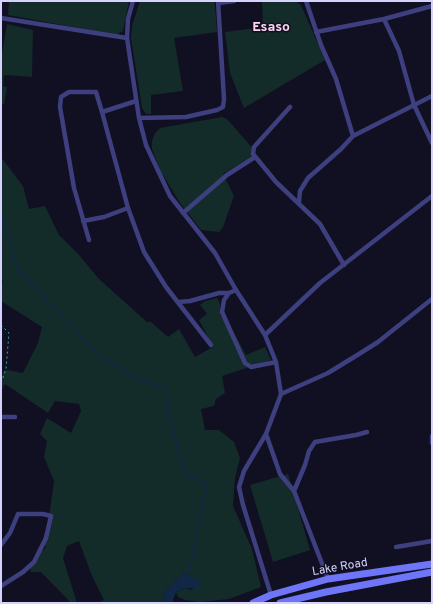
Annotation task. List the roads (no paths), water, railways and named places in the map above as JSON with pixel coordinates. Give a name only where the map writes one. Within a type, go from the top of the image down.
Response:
[{"type":"main road","name":"Lake Road","points":[[253,603],[272,595],[328,579],[432,564]]},
{"type":"main road","name":"Lake Road","points":[[280,603],[326,592],[432,572]]},
{"type":"street","points":[[133,1],[128,19],[127,38],[139,118],[146,145],[163,185],[183,214],[215,253],[236,290],[266,335],[276,362],[281,394],[266,434],[244,471],[239,490],[272,595]]},
{"type":"street","points":[[139,118],[194,116],[223,107],[224,99],[218,2],[234,1]]},
{"type":"street","points":[[306,1],[316,32],[336,79],[353,136]]},
{"type":"street","points":[[316,32],[384,19],[432,6]]},
{"type":"street","points":[[1,18],[127,38]]},
{"type":"street","points":[[384,19],[399,51],[414,105],[432,143]]},
{"type":"street","points":[[89,240],[74,188],[67,153],[60,102],[61,97],[69,92],[96,92],[128,208],[144,252],[166,287],[211,345]]},
{"type":"street","points":[[299,202],[300,191],[308,178],[341,149],[353,136],[432,96]]},
{"type":"street","points":[[102,112],[136,101]]},
{"type":"street","points":[[290,107],[254,147],[255,157],[276,182],[299,202],[320,224],[344,265]]},
{"type":"street","points":[[183,214],[227,175],[255,157]]},
{"type":"street","points":[[266,335],[300,301],[432,196]]},
{"type":"street","points":[[83,221],[104,217],[128,208]]},
{"type":"street","points":[[179,302],[190,301],[236,290]]},
{"type":"street","points":[[229,292],[222,305],[222,312],[245,363],[251,367],[276,362]]},
{"type":"street","points":[[281,394],[328,373],[359,354],[378,342],[432,299]]},
{"type":"street","points":[[1,417],[16,417]]},
{"type":"street","points":[[294,491],[309,451],[315,442],[367,432]]},
{"type":"street","points":[[266,434],[280,474],[294,491],[328,579]]},
{"type":"street","points":[[432,436],[432,443]]},
{"type":"street","points":[[1,545],[10,533],[18,514],[43,514],[51,516],[46,538],[34,562],[23,572],[1,586]]},
{"type":"street","points":[[396,547],[432,541]]},
{"type":"water","points":[[183,573],[195,579],[200,579],[199,589],[186,588],[176,592],[172,603],[163,603],[164,593]]},
{"type":"waterway","points":[[1,213],[18,270],[102,358],[141,380],[167,389],[169,417],[185,474],[207,484],[190,568],[185,575]]},
{"type":"district","name":"Esaso","points":[[271,28]]}]
